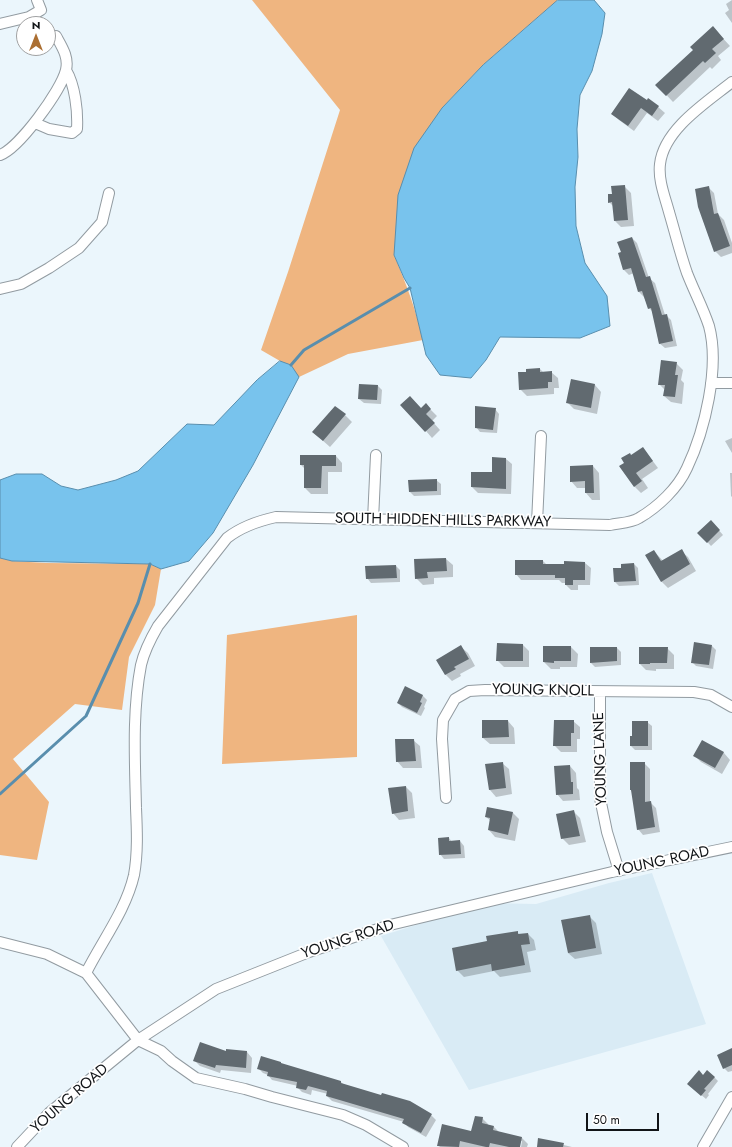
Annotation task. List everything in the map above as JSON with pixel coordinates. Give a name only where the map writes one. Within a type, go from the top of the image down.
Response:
[{"type":"street","points":[[0,24],[29,17],[41,10],[37,0]]},
{"type":"street","points":[[0,155],[7,152],[35,123],[55,93],[66,70],[66,53],[56,36]]},
{"type":"street","points":[[35,123],[72,133],[77,129],[78,119],[72,80],[66,70]]},
{"type":"street","name":"SOUTH HIDDEN HILLS PARKWAY","points":[[86,973],[127,897],[134,875],[137,845],[135,772],[136,706],[141,664],[152,636],[158,626],[227,538],[235,532],[261,520],[276,517],[595,525],[624,522],[639,518],[661,502],[687,469],[701,432],[711,383],[713,354],[709,327],[687,271],[662,186],[660,164],[664,150],[672,136],[688,117],[732,82]]},
{"type":"street","points":[[0,289],[21,284],[79,248],[102,222],[109,193]]},
{"type":"street","points":[[711,383],[732,383]]},
{"type":"street","points":[[537,523],[541,436]]},
{"type":"street","points":[[373,520],[376,455]]},
{"type":"street","name":"YOUNG KNOLL","points":[[446,798],[442,739],[443,720],[455,699],[469,691],[694,692],[711,696],[732,707]]},
{"type":"street","name":"YOUNG LANE","points":[[600,692],[600,798],[607,832],[619,871]]},
{"type":"street","name":"YOUNG ROAD","points":[[17,1147],[49,1113],[138,1040],[216,989],[309,952],[390,925],[619,871],[732,847]]},
{"type":"street","points":[[0,942],[47,954],[86,973],[138,1040],[162,1051],[172,1061],[196,1078],[245,1089],[343,1115],[366,1125],[403,1147]]},
{"type":"street","points":[[703,1147],[732,1097]]},
{"type":"shaded area","points":[[252,0],[558,0],[483,65],[442,108],[394,255],[403,276],[423,340],[348,354],[299,377],[280,361],[261,350],[288,272],[340,110]]},
{"type":"shaded area","points":[[0,558],[12,561],[46,563],[150,564],[161,569],[155,605],[129,657],[122,710],[75,704],[13,759],[49,802],[37,860],[0,855]]},
{"type":"shaded area","points":[[357,615],[357,757],[222,764],[227,635]]},
{"type":"shaded area","points":[[652,873],[706,1024],[469,1090],[381,936],[486,903],[536,904],[609,883]]},
{"type":"water","points":[[558,0],[594,0],[605,13],[602,34],[592,71],[580,95],[577,129],[578,157],[575,187],[576,226],[585,263],[607,296],[610,326],[580,338],[500,337],[486,360],[471,378],[440,375],[426,355],[410,288],[394,255],[398,195],[414,148],[442,108],[483,65]]},
{"type":"water","points":[[280,361],[291,365],[299,377],[253,465],[213,533],[189,561],[161,569],[150,564],[12,561],[0,558],[0,480],[16,474],[42,474],[61,486],[78,490],[116,480],[138,471],[187,424],[214,425],[257,380]]},
{"type":"building","points":[[713,26],[724,39],[712,49],[716,53],[705,63],[703,61],[666,96],[655,85],[693,50],[690,47]]},
{"type":"building","points":[[629,88],[647,100],[648,98],[659,106],[652,116],[641,108],[628,126],[611,114]]},
{"type":"building","points":[[625,185],[628,220],[614,221],[612,202],[608,203],[608,194],[612,194],[611,186]]},
{"type":"building","points":[[709,186],[714,214],[718,213],[730,246],[714,252],[698,207],[695,189]]},
{"type":"building","points":[[632,237],[646,277],[650,276],[662,315],[667,314],[673,341],[659,344],[651,308],[648,309],[642,291],[638,292],[631,268],[623,270],[618,253],[621,252],[617,242]]},
{"type":"building","points":[[661,360],[677,362],[675,375],[678,375],[675,397],[663,396],[665,385],[658,385]]},
{"type":"building","points":[[540,368],[540,372],[552,371],[552,382],[548,382],[548,388],[519,390],[518,372],[526,372],[526,369]]},
{"type":"building","points":[[571,379],[595,384],[591,408],[566,403]]},
{"type":"building","points":[[359,384],[378,385],[377,400],[358,399]]},
{"type":"building","points":[[410,396],[421,408],[426,403],[431,409],[426,414],[435,423],[425,432],[400,405]]},
{"type":"building","points":[[335,406],[346,414],[323,441],[312,432]]},
{"type":"building","points":[[475,406],[496,408],[493,430],[475,428]]},
{"type":"building","points":[[643,447],[653,461],[636,473],[642,481],[634,487],[619,466],[624,463],[621,458],[630,453],[631,455]]},
{"type":"building","points":[[300,455],[336,455],[336,466],[322,466],[321,488],[304,488],[304,465],[300,465]]},
{"type":"building","points":[[492,457],[506,458],[506,489],[471,487],[471,472],[492,472]]},
{"type":"building","points":[[593,465],[594,493],[585,493],[585,481],[570,482],[570,466]]},
{"type":"building","points":[[437,479],[437,491],[409,492],[408,480]]},
{"type":"building","points":[[711,520],[720,530],[707,543],[697,533]]},
{"type":"building","points":[[682,549],[690,564],[661,582],[645,555],[654,550],[661,561]]},
{"type":"building","points":[[446,558],[447,571],[427,572],[428,578],[415,579],[414,559]]},
{"type":"building","points":[[515,560],[543,560],[543,564],[564,564],[564,561],[585,562],[585,580],[573,580],[573,585],[565,585],[565,578],[555,578],[555,575],[515,575]]},
{"type":"building","points":[[634,563],[636,581],[614,582],[613,568],[621,568],[621,564]]},
{"type":"building","points":[[396,565],[397,578],[366,579],[365,566]]},
{"type":"building","points":[[694,642],[712,645],[709,665],[691,663]]},
{"type":"building","points":[[497,643],[523,644],[523,661],[496,661]]},
{"type":"building","points":[[461,645],[469,659],[454,667],[456,669],[445,675],[436,660]]},
{"type":"building","points":[[543,646],[571,646],[571,661],[554,661],[554,663],[543,662]]},
{"type":"building","points":[[590,647],[617,647],[617,661],[590,663]]},
{"type":"building","points":[[639,647],[668,647],[667,663],[639,664]]},
{"type":"building","points":[[405,686],[423,695],[420,702],[422,703],[417,713],[397,703]]},
{"type":"building","points":[[482,720],[508,720],[509,737],[482,738]]},
{"type":"building","points":[[554,720],[574,720],[574,733],[571,733],[571,746],[553,746]]},
{"type":"building","points":[[632,721],[648,721],[648,746],[630,746]]},
{"type":"building","points":[[395,739],[414,739],[416,761],[396,762]]},
{"type":"building","points":[[702,740],[724,752],[715,768],[693,756]]},
{"type":"building","points":[[503,762],[506,788],[489,790],[485,764]]},
{"type":"building","points":[[630,762],[645,762],[645,802],[651,801],[655,827],[637,830],[630,790]]},
{"type":"building","points":[[570,765],[571,782],[573,782],[573,794],[556,795],[554,766]]},
{"type":"building","points":[[406,786],[408,811],[392,814],[388,788]]},
{"type":"building","points":[[487,807],[513,812],[508,835],[488,830],[490,818],[485,817]]},
{"type":"building","points":[[574,810],[580,836],[561,839],[556,814]]},
{"type":"building","points":[[449,837],[449,841],[460,840],[461,854],[439,855],[438,838]]},
{"type":"building","points":[[590,915],[596,948],[568,953],[561,920]]},
{"type":"building","points":[[518,931],[518,934],[528,933],[530,944],[521,945],[525,965],[492,971],[491,964],[456,971],[452,948],[487,941],[486,936]]},
{"type":"building","points":[[200,1042],[226,1051],[226,1049],[247,1051],[246,1068],[216,1065],[215,1068],[193,1061]]},
{"type":"building","points":[[732,1048],[732,1065],[723,1069],[717,1055]]},
{"type":"building","points":[[261,1056],[341,1081],[341,1083],[381,1095],[382,1093],[410,1101],[432,1114],[421,1133],[402,1123],[404,1119],[326,1096],[327,1091],[308,1086],[306,1090],[296,1088],[297,1082],[267,1076],[268,1072],[257,1069]]},
{"type":"building","points":[[699,1070],[703,1075],[707,1070],[715,1077],[704,1089],[706,1090],[701,1096],[687,1084]]},
{"type":"building","points":[[475,1116],[483,1117],[482,1123],[494,1126],[493,1130],[522,1137],[520,1147],[509,1147],[490,1143],[489,1147],[486,1147],[460,1141],[459,1147],[437,1146],[442,1124],[471,1131]]},
{"type":"building","points":[[538,1138],[564,1143],[563,1147],[537,1147]]},
{"type":"waterway","points":[[291,365],[304,350],[410,288]]},
{"type":"waterway","points":[[0,794],[86,716],[138,603],[150,564]]}]
